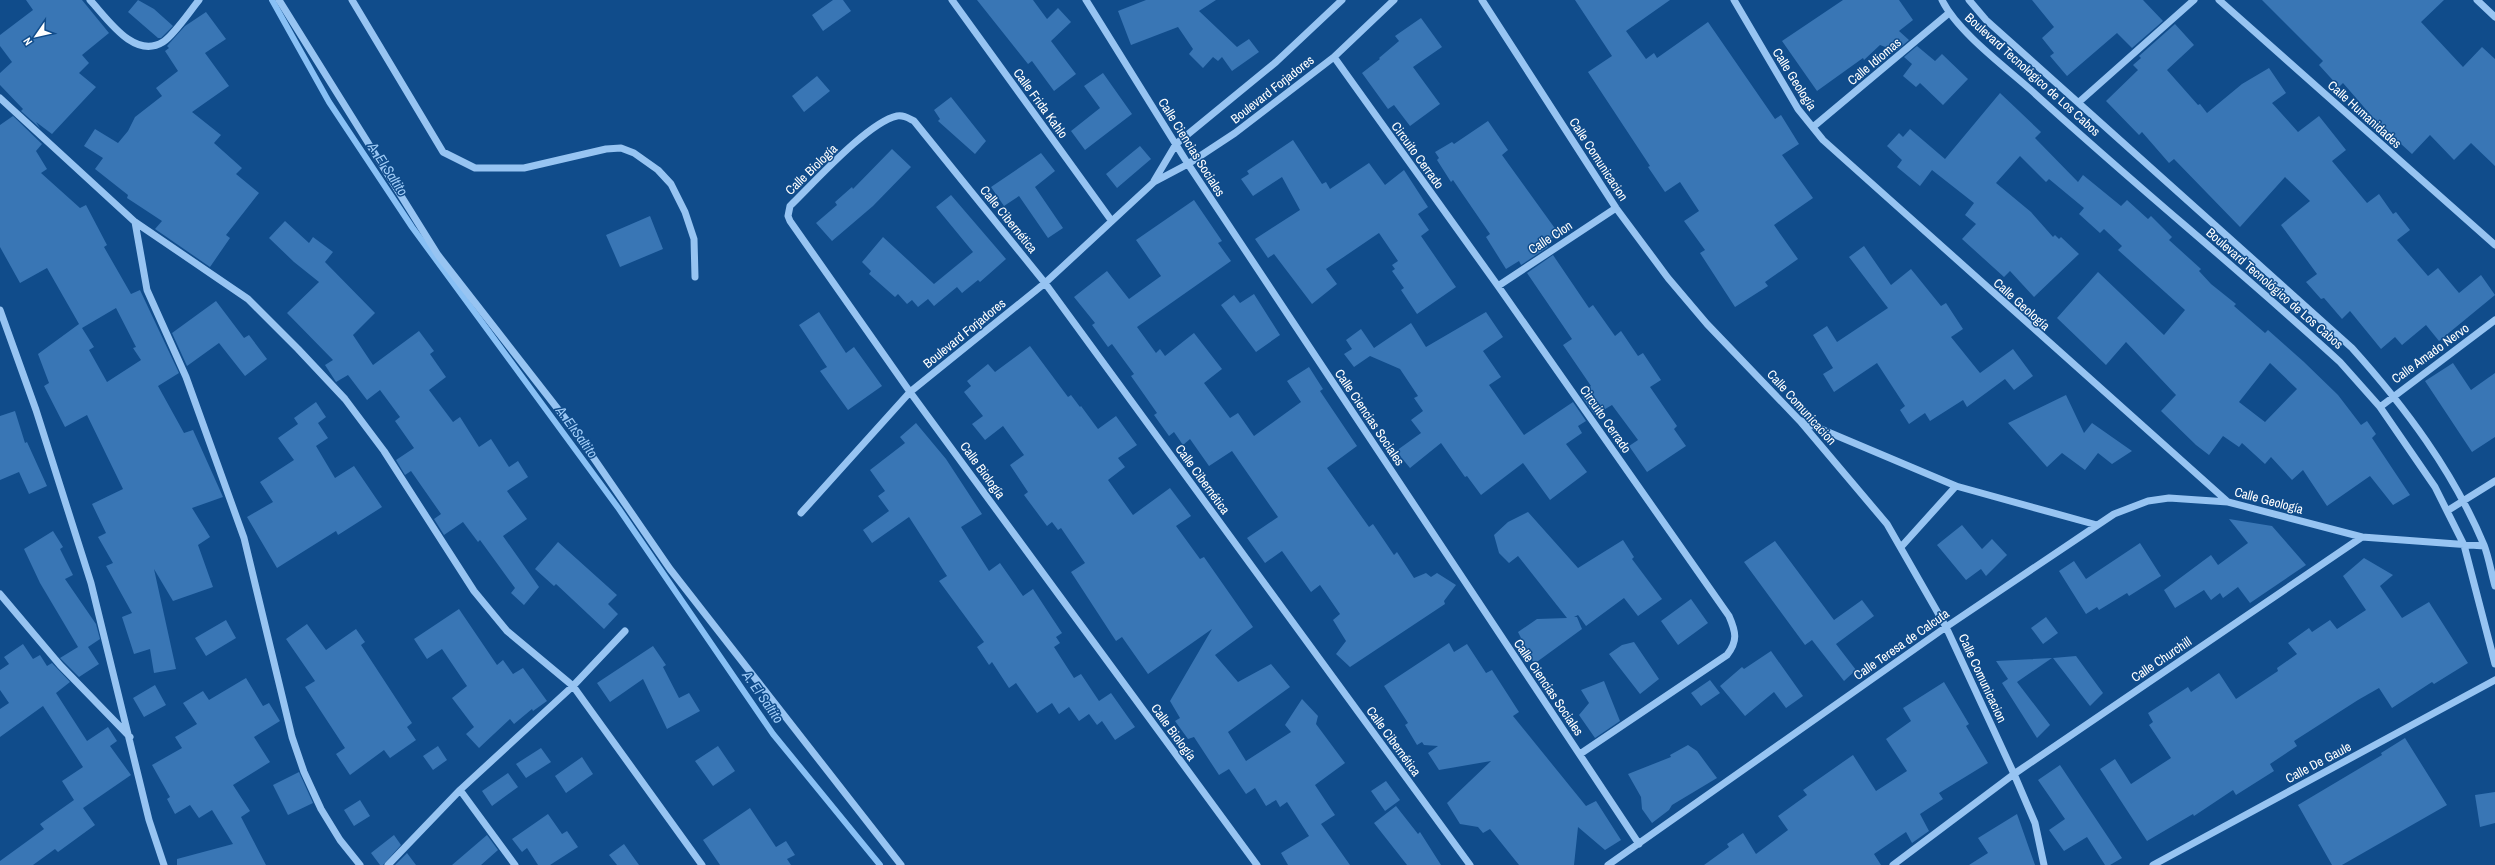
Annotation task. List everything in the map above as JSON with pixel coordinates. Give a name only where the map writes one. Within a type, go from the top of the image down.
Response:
[{"type":"street","points":[[90,0],[124,36],[138,45],[150,47],[164,42],[199,0]]},
{"type":"street","points":[[279,0],[438,255],[575,432],[670,569],[901,865]]},
{"type":"street","points":[[352,0],[443,152],[475,168],[524,168],[606,149],[621,148],[634,153],[658,170],[671,184],[685,212],[694,239],[695,277]]},
{"type":"street","name":"Calle Frida Kahlo","points":[[952,0],[1111,220]]},
{"type":"street","name":"Calle Ciencias Sociales","points":[[1086,0],[1188,164],[1639,844]]},
{"type":"street","name":"Boulevard Forjadores","points":[[1154,182],[1176,144],[1276,62],[1342,0]]},
{"type":"street","name":"Boulevard Forjadores","points":[[801,513],[910,392],[1045,283],[1111,220],[1154,182],[1188,164],[1235,133],[1334,57],[1394,0]]},
{"type":"street","name":"Calle Comunicacion","points":[[1482,0],[1616,208],[1668,278],[1707,324],[1800,420],[1868,499],[1901,547],[1946,627],[2014,774],[2034,823],[2044,865]]},
{"type":"street","name":"Calle Geología","points":[[1734,0],[1786,91],[1823,140],[2030,327],[2228,502],[2362,537]]},
{"type":"street","name":"Boulevard Tecnológico de Los Cabos","points":[[1942,0],[1949,13],[2056,113],[2340,362],[2380,407],[2435,486],[2464,545],[2495,664]]},
{"type":"street","name":"Boulevard Tecnológico de Los Cabos","points":[[1969,0],[1986,20],[2352,348],[2394,395],[2453,481],[2484,546],[2495,586]]},
{"type":"street","points":[[2079,102],[2194,0]]},
{"type":"street","name":"Calle Humanidades","points":[[2219,0],[2495,246]]},
{"type":"street","points":[[2477,0],[2495,17]]},
{"type":"street","name":"Calle Idiomas","points":[[1813,127],[1949,13]]},
{"type":"street","name":"Circuito Cerrado","points":[[1334,57],[1498,286],[1729,616],[1736,638],[1734,646],[1719,662],[1580,754]]},
{"type":"street","points":[[0,98],[135,222],[248,299],[345,399],[384,451],[478,597],[507,631],[573,686],[702,865]]},
{"type":"street","name":"Calle Cibernética","points":[[906,116],[922,130],[1045,283],[1470,865]]},
{"type":"street","name":"Calle Biología","points":[[906,116],[889,119],[852,146],[790,206],[788,216],[792,226],[910,392],[1257,865]]},
{"type":"street","name":"Calle Clon","points":[[1498,286],[1616,208]]},
{"type":"street","points":[[135,222],[147,290],[186,377],[244,538],[292,737],[304,772],[321,809],[340,840],[360,865]]},
{"type":"street","points":[[0,310],[69,510],[90,583],[130,737],[149,820],[164,865]]},
{"type":"street","name":"Calle Amado Nervo","points":[[2380,407],[2495,320]]},
{"type":"street","points":[[1800,420],[1956,486],[2097,525]]},
{"type":"street","points":[[2447,511],[2495,481]]},
{"type":"street","points":[[1901,547],[1956,486]]},
{"type":"street","name":"Calle Teresa de Calcuta","points":[[1608,865],[1946,627],[2097,525],[2129,507],[2148,501],[2169,498],[2228,502]]},
{"type":"street","points":[[2362,537],[2484,546]]},
{"type":"street","name":"Calle Churchill","points":[[1893,865],[2014,774],[2362,537]]},
{"type":"street","points":[[0,594],[60,665],[130,737]]},
{"type":"street","points":[[388,865],[460,790],[573,686],[625,631]]},
{"type":"street","name":"Calle De Gaule","points":[[2153,865],[2495,680]]},
{"type":"street","points":[[460,790],[515,865]]},
{"type":"building","points":[[26,0],[82,0],[109,33],[82,55],[89,63],[79,73],[96,87],[52,134],[36,122],[40,128],[21,111],[23,109],[0,85],[0,73],[12,62],[0,46],[0,35],[33,10]]},
{"type":"building","points":[[138,0],[154,9],[173,26],[161,38],[158,38],[128,12]]},
{"type":"building","points":[[833,0],[843,0],[851,11],[823,31],[812,15]]},
{"type":"building","points":[[977,0],[1033,0],[1047,19],[1058,8],[1071,22],[1051,41],[1076,74],[1054,91],[1032,61],[1028,64]]},
{"type":"building","points":[[1146,0],[1216,0],[1199,11],[1237,47],[1249,39],[1259,52],[1232,71],[1222,57],[1218,61],[1213,57],[1203,68],[1189,54],[1193,49],[1178,27],[1131,45],[1118,11]]},
{"type":"building","points":[[1575,0],[1670,0],[1626,31],[1646,59],[1654,53],[1657,58],[1708,22],[1775,119],[1781,115],[1799,144],[1782,155],[1813,198],[1774,225],[1798,259],[1765,282],[1768,286],[1735,307],[1700,253],[1705,250],[1684,221],[1699,211],[1680,182],[1665,192],[1648,167],[1650,166],[1588,72],[1612,56]]},
{"type":"building","points":[[1843,0],[1899,0],[1913,20],[1899,31],[1909,40],[1896,51],[1880,45],[1864,60],[1863,58],[1817,91],[1782,41]]},
{"type":"building","points":[[2032,0],[2143,0],[2163,21],[2132,48],[2117,33],[2067,76],[2050,56],[2054,53],[2042,38],[2054,27]]},
{"type":"building","points":[[2262,0],[2444,0],[2421,22],[2463,67],[2482,47],[2495,59],[2495,166],[2471,143],[2454,160],[2430,135],[2412,154],[2376,121],[2343,83],[2339,87],[2319,65],[2323,61]]},
{"type":"building","points":[[206,12],[226,39],[205,53],[229,86],[192,112],[221,135],[214,143],[242,168],[236,174],[259,193],[226,235],[230,238],[210,267],[155,229],[162,221],[127,198],[128,195],[95,169],[103,158],[84,146],[95,129],[118,143],[128,131],[135,117],[162,96],[156,88],[178,71],[165,51],[169,48],[167,46],[185,26]]},
{"type":"building","points":[[1421,18],[1442,47],[1413,67],[1440,104],[1410,126],[1394,105],[1388,109],[1362,73],[1399,41],[1395,36]]},
{"type":"building","points":[[2175,24],[2194,45],[2167,70],[2207,113],[2242,84],[2269,68],[2286,93],[2272,103],[2298,132],[2319,116],[2346,150],[2332,161],[2367,203],[2379,194],[2393,214],[2396,212],[2410,230],[2397,240],[2428,276],[2438,268],[2459,293],[2481,275],[2495,295],[2439,341],[2426,325],[2402,345],[2395,337],[2381,349],[2350,311],[2342,319],[2324,298],[2321,299],[2306,282],[2317,274],[2281,225],[2310,201],[2285,177],[2240,227],[2174,159],[2169,163],[2142,132],[2139,135],[2106,101],[2138,70],[2133,65],[2141,58],[2139,56]]},
{"type":"building","points":[[1917,46],[1935,61],[1942,54],[1968,79],[1943,105],[1920,83],[1916,87],[1903,76],[1912,64],[1904,57]]},
{"type":"building","points":[[1103,73],[1132,114],[1085,150],[1071,131],[1100,108],[1084,86]]},
{"type":"building","points":[[817,76],[830,91],[804,112],[792,96]]},
{"type":"building","points":[[2000,93],[2041,132],[2035,138],[2078,182],[2083,175],[2121,206],[2127,200],[2148,219],[2151,216],[2172,237],[2169,240],[2201,269],[2199,271],[2211,284],[2236,304],[2234,306],[2265,333],[2268,330],[2304,362],[2338,395],[2361,425],[2367,421],[2376,434],[2372,438],[2410,495],[2393,505],[2370,476],[2327,506],[2303,470],[2292,480],[2271,457],[2265,464],[2242,443],[2239,447],[2223,436],[2209,455],[2196,445],[2161,411],[2176,395],[2126,342],[2106,365],[2057,318],[2098,272],[2164,335],[2185,310],[2118,250],[2122,246],[2104,229],[2100,233],[2079,214],[2084,208],[2049,179],[2046,182],[2020,156],[1996,183],[2031,212],[2053,237],[2055,235],[2059,239],[2061,237],[2079,254],[2034,297],[2010,271],[2004,277],[1962,239],[1976,224],[1965,215],[1974,203],[1932,170],[1920,186],[1897,167],[1902,160],[1887,146],[1899,133],[1903,137],[1910,129],[1945,159]],"holes":[[[2270,363],[2297,389],[2265,422],[2239,402]]]},
{"type":"building","points":[[951,97],[986,141],[975,154],[938,121],[940,119],[934,110]]},
{"type":"building","points":[[13,116],[42,144],[36,151],[47,169],[41,173],[80,208],[86,205],[107,245],[104,247],[131,294],[140,290],[179,373],[158,386],[184,433],[193,430],[223,497],[192,508],[210,537],[198,545],[213,587],[173,601],[154,569],[176,669],[154,673],[150,649],[134,654],[122,617],[132,613],[106,566],[113,563],[98,537],[106,533],[92,504],[123,489],[87,415],[65,427],[44,386],[49,383],[38,354],[79,324],[47,268],[20,283],[0,247],[0,125]],"holes":[[[116,308],[136,347],[133,348],[141,360],[107,382],[89,350],[94,347],[82,328]]]},
{"type":"building","points":[[1488,121],[1508,150],[1502,155],[1559,234],[1545,243],[1548,247],[1521,265],[1519,261],[1506,269],[1486,237],[1490,234],[1453,180],[1451,182],[1437,160],[1439,158],[1435,152],[1452,142],[1454,144]]},
{"type":"building","points":[[1293,140],[1322,184],[1326,182],[1330,189],[1369,163],[1385,185],[1404,170],[1428,207],[1418,214],[1429,230],[1421,236],[1456,287],[1417,314],[1401,290],[1404,288],[1392,271],[1395,269],[1392,265],[1398,261],[1379,233],[1326,269],[1337,284],[1312,304],[1274,254],[1268,258],[1255,239],[1300,210],[1282,177],[1253,196],[1241,179],[1249,174],[1247,171]]},
{"type":"building","points":[[1140,146],[1151,159],[1117,188],[1106,174]]},
{"type":"building","points":[[892,149],[911,167],[873,206],[832,241],[816,223],[837,205],[835,202],[852,187],[853,189]]},
{"type":"building","points":[[1041,153],[1055,171],[1035,187],[1063,228],[1048,238],[1019,196],[1004,206],[991,187]]},
{"type":"building","points":[[951,195],[1006,259],[980,282],[978,280],[962,293],[957,287],[934,306],[928,299],[918,307],[912,300],[907,304],[898,294],[895,297],[869,274],[871,271],[862,262],[883,237],[934,284],[973,252],[936,207]]},
{"type":"building","points":[[1194,200],[1222,241],[1218,243],[1231,261],[1137,327],[1156,353],[1160,349],[1165,356],[1194,333],[1222,369],[1204,383],[1230,418],[1238,413],[1254,436],[1301,402],[1287,381],[1309,367],[1323,389],[1320,391],[1357,446],[1327,468],[1369,527],[1373,524],[1394,555],[1397,552],[1414,578],[1426,573],[1431,577],[1437,573],[1456,585],[1444,601],[1445,604],[1350,667],[1336,654],[1346,641],[1333,620],[1340,614],[1320,585],[1311,592],[1282,551],[1265,563],[1247,538],[1278,517],[1232,451],[1209,466],[1190,439],[1183,445],[1174,432],[1169,436],[1154,415],[1157,413],[1131,376],[1134,374],[1112,344],[1108,347],[1092,325],[1095,323],[1074,297],[1107,271],[1129,299],[1161,276],[1136,240]]},
{"type":"building","points":[[650,216],[663,249],[620,267],[606,235]]},
{"type":"building","points":[[285,221],[309,243],[313,237],[333,252],[325,262],[375,313],[353,335],[373,365],[419,331],[434,351],[430,354],[446,377],[429,390],[453,422],[460,417],[479,447],[491,439],[509,467],[518,461],[528,477],[507,491],[527,519],[503,536],[539,587],[524,605],[511,593],[515,588],[480,540],[478,542],[463,522],[444,535],[434,519],[441,514],[411,471],[405,475],[396,460],[414,448],[395,421],[400,417],[380,390],[367,400],[348,375],[336,382],[325,365],[333,360],[287,313],[319,282],[294,262],[269,238]]},
{"type":"building","points":[[1864,246],[1891,285],[1911,269],[1941,306],[1946,303],[1963,329],[1951,337],[1980,373],[2013,349],[2033,376],[2014,390],[2005,379],[1967,407],[1963,400],[1930,421],[1925,413],[1909,424],[1900,410],[1905,406],[1877,363],[1834,392],[1823,374],[1833,368],[1813,335],[1827,326],[1837,342],[1888,308],[1849,257]]},
{"type":"building","points":[[1553,255],[1589,308],[1593,305],[1615,336],[1621,331],[1638,356],[1643,353],[1661,380],[1650,387],[1677,426],[1674,429],[1686,446],[1647,472],[1629,446],[1638,440],[1612,405],[1595,415],[1582,397],[1590,391],[1588,388],[1591,386],[1563,345],[1572,339],[1527,273]]},
{"type":"building","points":[[1254,294],[1280,335],[1256,352],[1221,305],[1234,295],[1240,303]]},
{"type":"building","points":[[216,301],[244,338],[249,335],[267,359],[245,376],[219,343],[187,366],[172,333]]},
{"type":"building","points":[[819,312],[846,353],[854,347],[882,386],[848,410],[820,371],[827,367],[799,325]]},
{"type":"building","points":[[1486,312],[1503,337],[1483,351],[1501,377],[1489,385],[1524,435],[1573,402],[1586,421],[1578,426],[1582,433],[1566,444],[1587,472],[1550,500],[1523,463],[1481,495],[1467,476],[1465,477],[1441,443],[1410,468],[1396,451],[1421,433],[1411,420],[1423,411],[1414,398],[1418,396],[1400,369],[1370,356],[1354,367],[1344,354],[1352,349],[1346,340],[1361,329],[1374,348],[1411,323],[1426,347]]},
{"type":"building","points":[[1030,346],[1068,397],[1071,395],[1098,429],[1116,416],[1137,445],[1118,458],[1125,467],[1108,480],[1133,515],[1170,488],[1191,516],[1176,526],[1200,559],[1204,557],[1253,627],[1215,655],[1238,682],[1271,664],[1290,687],[1228,732],[1246,761],[1291,732],[1285,725],[1302,699],[1318,716],[1316,724],[1345,763],[1315,785],[1335,815],[1321,824],[1350,865],[1288,865],[1281,853],[1309,836],[1287,802],[1280,807],[1276,800],[1266,806],[1255,788],[1246,794],[1229,769],[1219,775],[1194,737],[1188,739],[1175,721],[1180,718],[1170,701],[1212,629],[1148,674],[1122,637],[1116,641],[1071,572],[1085,563],[1061,528],[1058,530],[1052,522],[1047,526],[1024,495],[1028,492],[1010,465],[1024,455],[1003,426],[985,440],[972,424],[983,416],[964,392],[971,386],[967,381],[988,364],[995,372]]},
{"type":"building","points":[[2453,363],[2471,390],[2495,373],[2495,437],[2472,452],[2425,381]]},
{"type":"building","points":[[2066,395],[2084,433],[2092,423],[2132,451],[2112,464],[2098,453],[2085,470],[2062,453],[2047,467],[2008,423]]},
{"type":"building","points":[[316,402],[326,417],[318,423],[328,438],[316,446],[335,478],[354,466],[382,507],[338,535],[336,531],[277,568],[247,517],[273,502],[260,482],[294,460],[278,438],[298,424],[294,418]]},
{"type":"building","points":[[15,411],[25,443],[27,442],[47,486],[29,494],[19,472],[0,480],[0,416]]},
{"type":"building","points":[[916,423],[946,459],[982,514],[961,527],[989,571],[1000,563],[1023,596],[1033,589],[1062,633],[1056,637],[1060,643],[1054,647],[1074,678],[1081,674],[1099,701],[1111,693],[1135,727],[1115,740],[1102,721],[1097,725],[1089,714],[1079,721],[1069,707],[1059,714],[1052,703],[1037,713],[1016,683],[1009,688],[992,662],[989,665],[977,647],[984,642],[939,581],[947,576],[909,517],[872,543],[863,530],[889,511],[878,496],[885,491],[870,470],[905,443],[900,437]]},
{"type":"building","points":[[1528,512],[1578,568],[1623,540],[1634,557],[1632,559],[1662,599],[1638,616],[1624,598],[1586,626],[1578,615],[1574,617],[1577,617],[1582,629],[1534,664],[1518,632],[1537,619],[1567,618],[1518,556],[1509,563],[1499,553],[1494,535],[1508,522]]},
{"type":"building","points":[[2229,519],[2272,526],[2306,565],[2250,603],[2238,587],[2223,598],[2220,593],[2211,600],[2204,590],[2175,608],[2164,590],[2211,555],[2218,565],[2248,543]]},
{"type":"building","points":[[1962,525],[1982,549],[1992,539],[2007,555],[1986,576],[1981,569],[1966,580],[1937,545]]},
{"type":"building","points":[[53,531],[63,547],[60,549],[73,575],[65,579],[96,624],[100,639],[88,647],[99,664],[79,677],[60,658],[78,647],[40,583],[24,549]]},
{"type":"building","points":[[1775,541],[1834,620],[1862,600],[1874,616],[1836,644],[1856,670],[1844,681],[1812,640],[1805,645],[1744,562]]},
{"type":"building","points":[[558,542],[617,595],[608,604],[618,614],[604,629],[556,584],[554,586],[535,569]]},
{"type":"building","points":[[2140,543],[2161,576],[2129,596],[2127,593],[2099,610],[2097,607],[2086,614],[2059,571],[2074,561],[2086,579]]},
{"type":"building","points":[[2364,558],[2393,575],[2380,586],[2402,618],[2429,602],[2468,663],[2434,684],[2432,682],[2392,708],[2379,688],[2294,741],[2297,746],[2270,764],[2274,771],[2236,795],[2233,790],[2194,816],[2193,814],[2147,841],[2100,769],[2115,759],[2131,784],[2171,758],[2149,725],[2153,722],[2148,713],[2188,687],[2191,692],[2219,673],[2236,699],[2278,671],[2277,668],[2297,654],[2288,643],[2309,628],[2312,632],[2330,620],[2337,629],[2366,610],[2343,576]]},
{"type":"building","points":[[1691,599],[1708,623],[1678,645],[1661,621]]},
{"type":"building","points":[[459,609],[497,665],[503,660],[513,674],[523,668],[547,701],[533,711],[532,709],[514,724],[510,719],[479,748],[466,734],[474,727],[452,698],[467,686],[442,649],[427,659],[414,639]]},
{"type":"building","points":[[2046,617],[2058,633],[2043,644],[2031,628]]},
{"type":"building","points":[[226,620],[236,638],[206,656],[195,638]]},
{"type":"building","points":[[307,624],[326,650],[356,629],[365,642],[361,645],[412,723],[407,727],[416,740],[390,758],[384,750],[350,775],[336,754],[345,748],[305,687],[315,681],[286,639]]},
{"type":"building","points":[[1634,642],[1659,679],[1640,694],[1609,654],[1622,645]]},
{"type":"building","points":[[1449,643],[1454,652],[1467,644],[1486,673],[1492,670],[1519,712],[1513,716],[1586,806],[1596,801],[1621,840],[1605,850],[1578,827],[1574,865],[1519,865],[1490,829],[1483,833],[1478,827],[1460,824],[1447,803],[1491,761],[1439,770],[1428,753],[1438,746],[1424,745],[1422,742],[1417,745],[1405,725],[1408,723],[1384,686]]},
{"type":"building","points":[[23,644],[33,659],[40,655],[47,666],[52,663],[70,682],[56,693],[87,741],[108,727],[117,741],[110,746],[131,775],[83,808],[95,825],[58,852],[55,849],[33,865],[0,865],[0,861],[44,829],[40,824],[74,800],[62,781],[83,767],[43,706],[0,737],[0,709],[9,703],[0,690],[0,670],[9,664],[4,657]]},
{"type":"building","points":[[653,646],[666,665],[663,667],[679,698],[689,693],[700,711],[667,729],[643,679],[610,702],[597,683]]},
{"type":"building","points":[[1771,651],[1803,696],[1786,708],[1774,692],[1745,716],[1720,686],[1742,667],[1744,669]]},
{"type":"building","points":[[2076,656],[2103,693],[2090,706],[2053,658]]},
{"type":"building","points":[[2052,658],[2017,682],[2050,725],[2037,738],[2002,683],[2008,679],[1996,661]]},
{"type":"building","points":[[246,678],[263,706],[269,703],[280,721],[254,737],[270,762],[233,785],[250,811],[241,817],[266,865],[177,865],[177,859],[233,844],[212,810],[199,818],[190,805],[175,814],[167,799],[170,797],[152,765],[182,748],[175,737],[197,724],[183,703],[203,691],[209,700]]},
{"type":"building","points":[[1710,680],[1720,693],[1701,706],[1691,693]]},
{"type":"building","points":[[1604,681],[1620,721],[1595,738],[1579,715],[1589,703],[1581,690]]},
{"type":"building","points":[[1944,682],[1969,724],[1966,726],[1988,763],[1939,793],[1943,799],[1920,814],[1929,831],[1912,843],[1906,832],[1874,854],[1881,865],[1704,865],[1729,847],[1727,844],[1743,833],[1756,854],[1788,830],[1778,816],[1807,795],[1803,790],[1853,755],[1876,791],[1907,771],[1886,739],[1911,721],[1903,708]]},
{"type":"building","points":[[155,685],[166,705],[144,717],[133,698]]},
{"type":"building","points":[[2405,738],[2447,805],[2342,865],[2332,865],[2298,805],[2382,755],[2381,753]]},
{"type":"building","points":[[1688,745],[1697,751],[1717,778],[1672,805],[1669,810],[1652,823],[1642,809],[1641,797],[1628,774],[1671,757],[1670,755]]},
{"type":"building","points":[[438,746],[447,760],[433,770],[423,756]]},
{"type":"building","points":[[718,746],[735,771],[713,786],[695,761]]},
{"type":"building","points":[[541,748],[551,762],[526,778],[516,764]]},
{"type":"building","points":[[582,757],[593,774],[566,793],[555,776]]},
{"type":"building","points":[[2060,765],[2122,858],[2110,865],[2105,865],[2087,837],[2064,851],[2049,830],[2065,819],[2038,780]]},
{"type":"building","points":[[299,772],[313,803],[288,815],[273,785]]},
{"type":"building","points":[[508,773],[518,787],[492,806],[482,791]]},
{"type":"building","points":[[1386,781],[1400,800],[1385,811],[1371,791]]},
{"type":"building","points":[[2495,792],[2495,823],[2480,827],[2475,795]]},
{"type":"building","points":[[360,800],[370,816],[354,826],[344,810]]},
{"type":"building","points":[[1396,806],[1418,834],[1420,832],[1441,865],[1407,865],[1374,823]]},
{"type":"building","points":[[750,808],[776,847],[786,841],[795,855],[787,859],[791,865],[720,865],[703,840]]},
{"type":"building","points":[[548,814],[562,834],[567,831],[578,847],[550,865],[538,865],[527,848],[522,852],[512,839]]},
{"type":"building","points":[[2017,814],[2035,865],[1969,865],[1988,853],[1978,838]]},
{"type":"building","points":[[394,835],[401,845],[383,865],[380,865],[371,853]]},
{"type":"building","points":[[487,835],[498,850],[481,865],[452,865]]},
{"type":"building","points":[[624,844],[639,865],[617,865],[609,855]]},
{"type":"building","points":[[407,853],[416,865],[395,865]]},
{"type":"waterway","name":"A. El Saltito","points":[[272,0],[329,102],[412,227],[619,509],[773,734],[880,865]]}]
